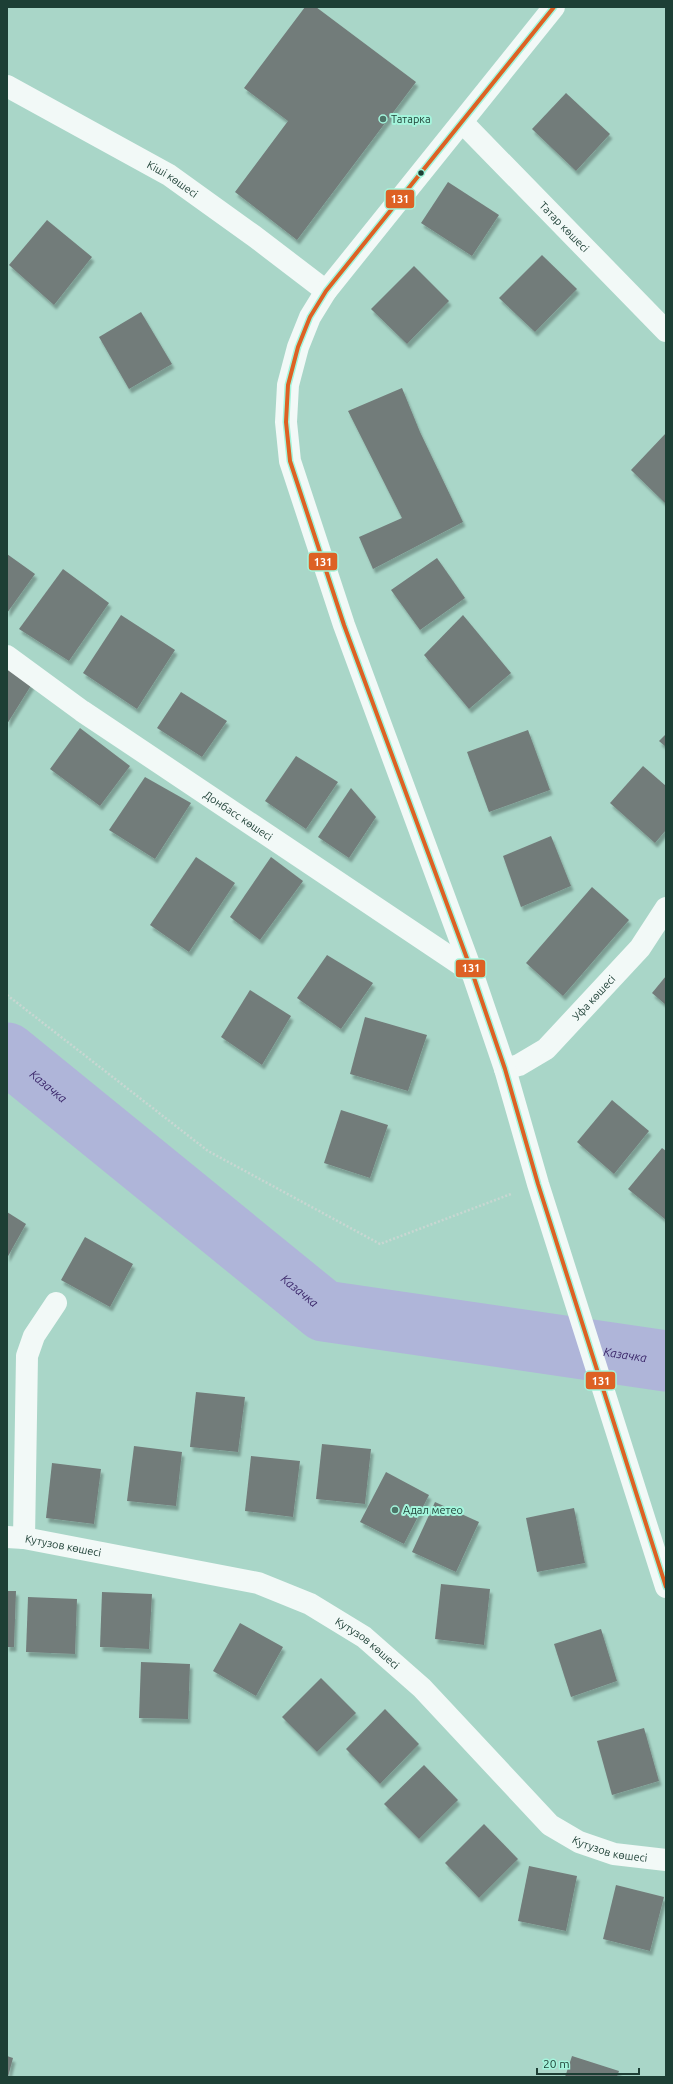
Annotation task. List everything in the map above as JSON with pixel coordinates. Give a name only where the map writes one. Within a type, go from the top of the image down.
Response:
[{"type":"street","points":[[554,7],[463,123],[326,291],[310,317],[301,339],[288,385],[286,422],[290,461],[303,505],[344,625],[472,972],[506,1069],[549,1220],[666,1587]]},
{"type":"street","name":"Кіші көшесі","points":[[7,86],[169,175],[254,236],[326,291]]},
{"type":"street","name":"Татар көшесі","points":[[463,123],[666,331]]},
{"type":"street","name":"Донбасс көшесі","points":[[7,656],[82,711],[472,972]]},
{"type":"street","name":"Уфа көшесі","points":[[506,1069],[519,1064],[546,1049],[640,948],[666,908]]},
{"type":"street","points":[[16,1538],[27,1356],[34,1336],[56,1303]]},
{"type":"street","name":"Кутузов көшесі","points":[[16,1538],[258,1583],[310,1604],[364,1637],[422,1688],[550,1825],[579,1842],[614,1854],[666,1860]]},
{"type":"path","points":[[7,995],[208,1151],[380,1244],[538,1184]]},
{"type":"building","points":[[305,7],[316,7],[416,82],[297,240],[235,192],[288,121],[244,88]]},
{"type":"building","points":[[566,93],[610,134],[576,171],[532,129]]},
{"type":"building","points":[[448,182],[499,215],[472,256],[421,223]]},
{"type":"building","points":[[47,220],[92,257],[54,305],[9,265]]},
{"type":"building","points":[[542,255],[577,289],[535,332],[499,298]]},
{"type":"building","points":[[414,266],[449,301],[407,344],[371,309]]},
{"type":"building","points":[[141,312],[172,364],[129,389],[99,337]]},
{"type":"building","points":[[402,388],[420,432],[463,522],[373,569],[359,537],[402,518],[348,411]]},
{"type":"building","points":[[666,433],[666,504],[631,470]]},
{"type":"building","points":[[7,554],[35,574],[7,613]]},
{"type":"building","points":[[437,558],[465,598],[420,630],[391,590]]},
{"type":"building","points":[[63,569],[109,603],[69,661],[19,629]]},
{"type":"building","points":[[121,615],[175,650],[137,709],[83,673]]},
{"type":"building","points":[[463,615],[511,673],[469,709],[424,655]]},
{"type":"building","points":[[7,669],[32,684],[7,724]]},
{"type":"building","points":[[181,692],[227,721],[202,757],[157,728]]},
{"type":"building","points":[[80,728],[130,766],[100,806],[50,769]]},
{"type":"building","points":[[528,730],[550,790],[489,812],[467,752]]},
{"type":"building","points":[[666,734],[666,747],[659,741]]},
{"type":"building","points":[[296,756],[338,782],[306,829],[265,801]]},
{"type":"building","points":[[643,766],[666,786],[666,830],[655,843],[610,803]]},
{"type":"building","points":[[145,777],[191,803],[155,859],[109,830]]},
{"type":"building","points":[[351,788],[376,817],[349,858],[318,837]]},
{"type":"building","points":[[551,836],[571,886],[521,907],[503,856]]},
{"type":"building","points":[[196,857],[235,883],[189,952],[150,925]]},
{"type":"building","points":[[271,857],[303,881],[260,940],[230,917]]},
{"type":"building","points":[[592,887],[629,920],[563,996],[526,963]]},
{"type":"building","points":[[327,955],[373,983],[341,1029],[297,998]]},
{"type":"building","points":[[666,976],[666,1005],[652,993]]},
{"type":"building","points":[[250,990],[291,1016],[262,1065],[221,1037]]},
{"type":"building","points":[[365,1017],[427,1035],[408,1091],[350,1074]]},
{"type":"building","points":[[612,1100],[649,1131],[614,1174],[577,1142]]},
{"type":"building","points":[[341,1110],[388,1125],[370,1178],[324,1163]]},
{"type":"building","points":[[662,1148],[666,1151],[666,1220],[628,1189]]},
{"type":"building","points":[[7,1212],[26,1224],[7,1258]]},
{"type":"building","points":[[85,1237],[133,1264],[110,1307],[61,1280]]},
{"type":"building","points":[[196,1392],[245,1397],[238,1452],[190,1447]]},
{"type":"building","points":[[322,1444],[371,1449],[365,1504],[316,1499]]},
{"type":"building","points":[[134,1446],[182,1452],[176,1506],[127,1501]]},
{"type":"building","points":[[251,1456],[300,1461],[293,1517],[245,1511]]},
{"type":"building","points":[[52,1463],[101,1469],[94,1524],[46,1518]]},
{"type":"building","points":[[386,1472],[429,1495],[404,1544],[360,1522]]},
{"type":"building","points":[[435,1502],[479,1522],[456,1572],[412,1552]]},
{"type":"building","points":[[574,1508],[585,1563],[537,1572],[526,1518]]},
{"type":"building","points":[[441,1584],[490,1589],[484,1645],[435,1639]]},
{"type":"building","points":[[7,1591],[16,1591],[14,1647],[7,1647]]},
{"type":"building","points":[[102,1592],[152,1594],[149,1649],[100,1647]]},
{"type":"building","points":[[28,1597],[77,1599],[75,1654],[26,1652]]},
{"type":"building","points":[[240,1623],[283,1647],[256,1696],[213,1671]]},
{"type":"building","points":[[601,1629],[617,1681],[571,1697],[554,1644]]},
{"type":"building","points":[[141,1662],[190,1664],[188,1719],[139,1718]]},
{"type":"building","points":[[321,1678],[356,1713],[317,1752],[282,1717]]},
{"type":"building","points":[[385,1709],[419,1744],[380,1784],[346,1749]]},
{"type":"building","points":[[644,1728],[659,1781],[612,1795],[597,1741]]},
{"type":"building","points":[[424,1765],[458,1800],[419,1839],[384,1804]]},
{"type":"building","points":[[484,1824],[518,1859],[479,1898],[445,1863]]},
{"type":"building","points":[[529,1866],[577,1876],[566,1931],[518,1921]]},
{"type":"building","points":[[616,1885],[664,1897],[650,1951],[603,1939]]},
{"type":"building","points":[[7,2056],[13,2058],[8,2077],[7,2077]]},
{"type":"building","points":[[572,2056],[619,2071],[617,2077],[565,2077]]},
{"type":"waterway","name":"Казачка","points":[[7,1053],[324,1311],[666,1361]]},
{"type":"transit line","name":"131","points":[[554,7],[326,291],[310,317],[298,347],[288,385],[286,422],[290,461],[344,625],[472,972],[505,1069],[538,1184],[666,1587]]},
{"type":"place","name":"Татарка","points":[[383,119]]},
{"type":"place","name":"Адал метео","points":[[395,1510]]}]
